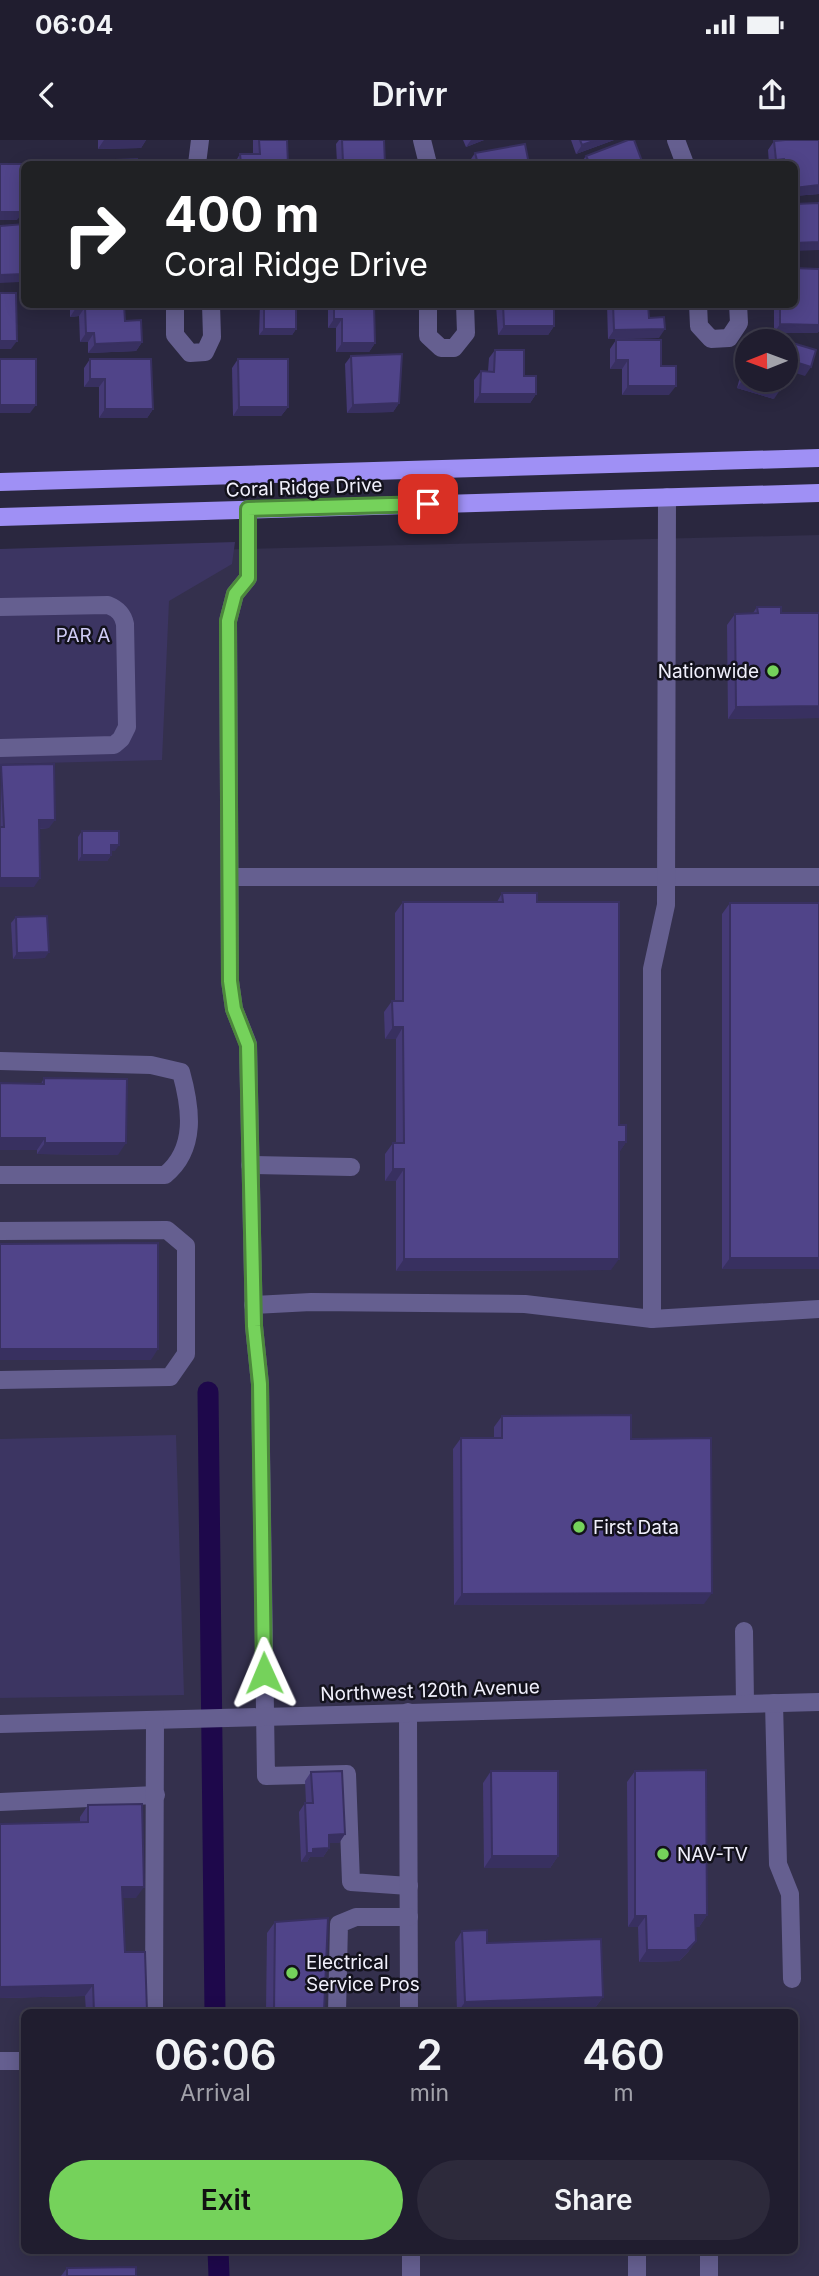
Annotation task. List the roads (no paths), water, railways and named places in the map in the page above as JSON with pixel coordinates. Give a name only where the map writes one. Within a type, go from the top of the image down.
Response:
[{"type":"main road","name":"Coral Ridge Drive","points":[[0,482],[819,458]]},
{"type":"main road","name":"Coral Ridge Drive","points":[[0,517],[819,493]]},
{"type":"street","points":[[197,161],[200,140]]},
{"type":"street","points":[[422,140],[427,161]]},
{"type":"street","points":[[676,140],[684,161]]},
{"type":"street","points":[[175,308],[175,335],[190,353],[205,352],[212,337],[211,308]]},
{"type":"street","points":[[428,308],[428,336],[441,348],[453,348],[466,333],[465,308]]},
{"type":"street","points":[[698,308],[699,326],[711,339],[729,338],[738,323],[738,308]]},
{"type":"street","points":[[652,1319],[652,969],[666,905],[667,498]]},
{"type":"street","points":[[248,509],[248,578],[235,594],[228,621],[232,877],[230,981],[234,1009],[248,1045],[253,1305],[260,1384],[266,1776],[347,1774],[351,1882],[409,1886]]},
{"type":"street","points":[[0,607],[108,605],[123,616],[127,727],[121,739],[114,745],[0,748]]},
{"type":"street","points":[[232,877],[819,877]]},
{"type":"street","points":[[0,1061],[150,1065],[181,1072],[190,1102],[188,1135],[180,1162],[165,1175],[0,1175]]},
{"type":"street","points":[[250,1165],[351,1167]]},
{"type":"street","points":[[0,1231],[167,1230],[186,1246],[186,1354],[170,1377],[0,1380]]},
{"type":"street","points":[[253,1305],[310,1302],[525,1304],[652,1319],[819,1309]]},
{"type":"street","points":[[744,1631],[745,1703]]},
{"type":"street","name":"Northwest 120th Avenue","points":[[0,1724],[819,1702]]},
{"type":"street","points":[[774,1703],[778,1864],[790,1894],[792,1979]]},
{"type":"street","points":[[408,1712],[409,2009]]},
{"type":"street","points":[[154,2009],[155,1720]]},
{"type":"street","points":[[0,1802],[156,1796]]},
{"type":"street","points":[[337,2009],[340,1924],[356,1917],[409,1917]]},
{"type":"street","points":[[0,2061],[21,2061]]},
{"type":"street","points":[[411,2254],[411,2276]]},
{"type":"street","points":[[637,2254],[637,2276]]},
{"type":"street","points":[[709,2254],[709,2276]]},
{"type":"waterway","points":[[208,1392],[215,2009]]},
{"type":"waterway","points":[[218,2254],[219,2276]]},
{"type":"place","name":"Nationwide","points":[[773,671]]},
{"type":"place","name":"First Data","points":[[579,1527]]},
{"type":"place","name":"NAV-TV","points":[[663,1854]]},
{"type":"place","name":"Electrical Service Pros","points":[[292,1973]]},
{"type":"park label","name":"PAR A","points":[[83,635]]}]
